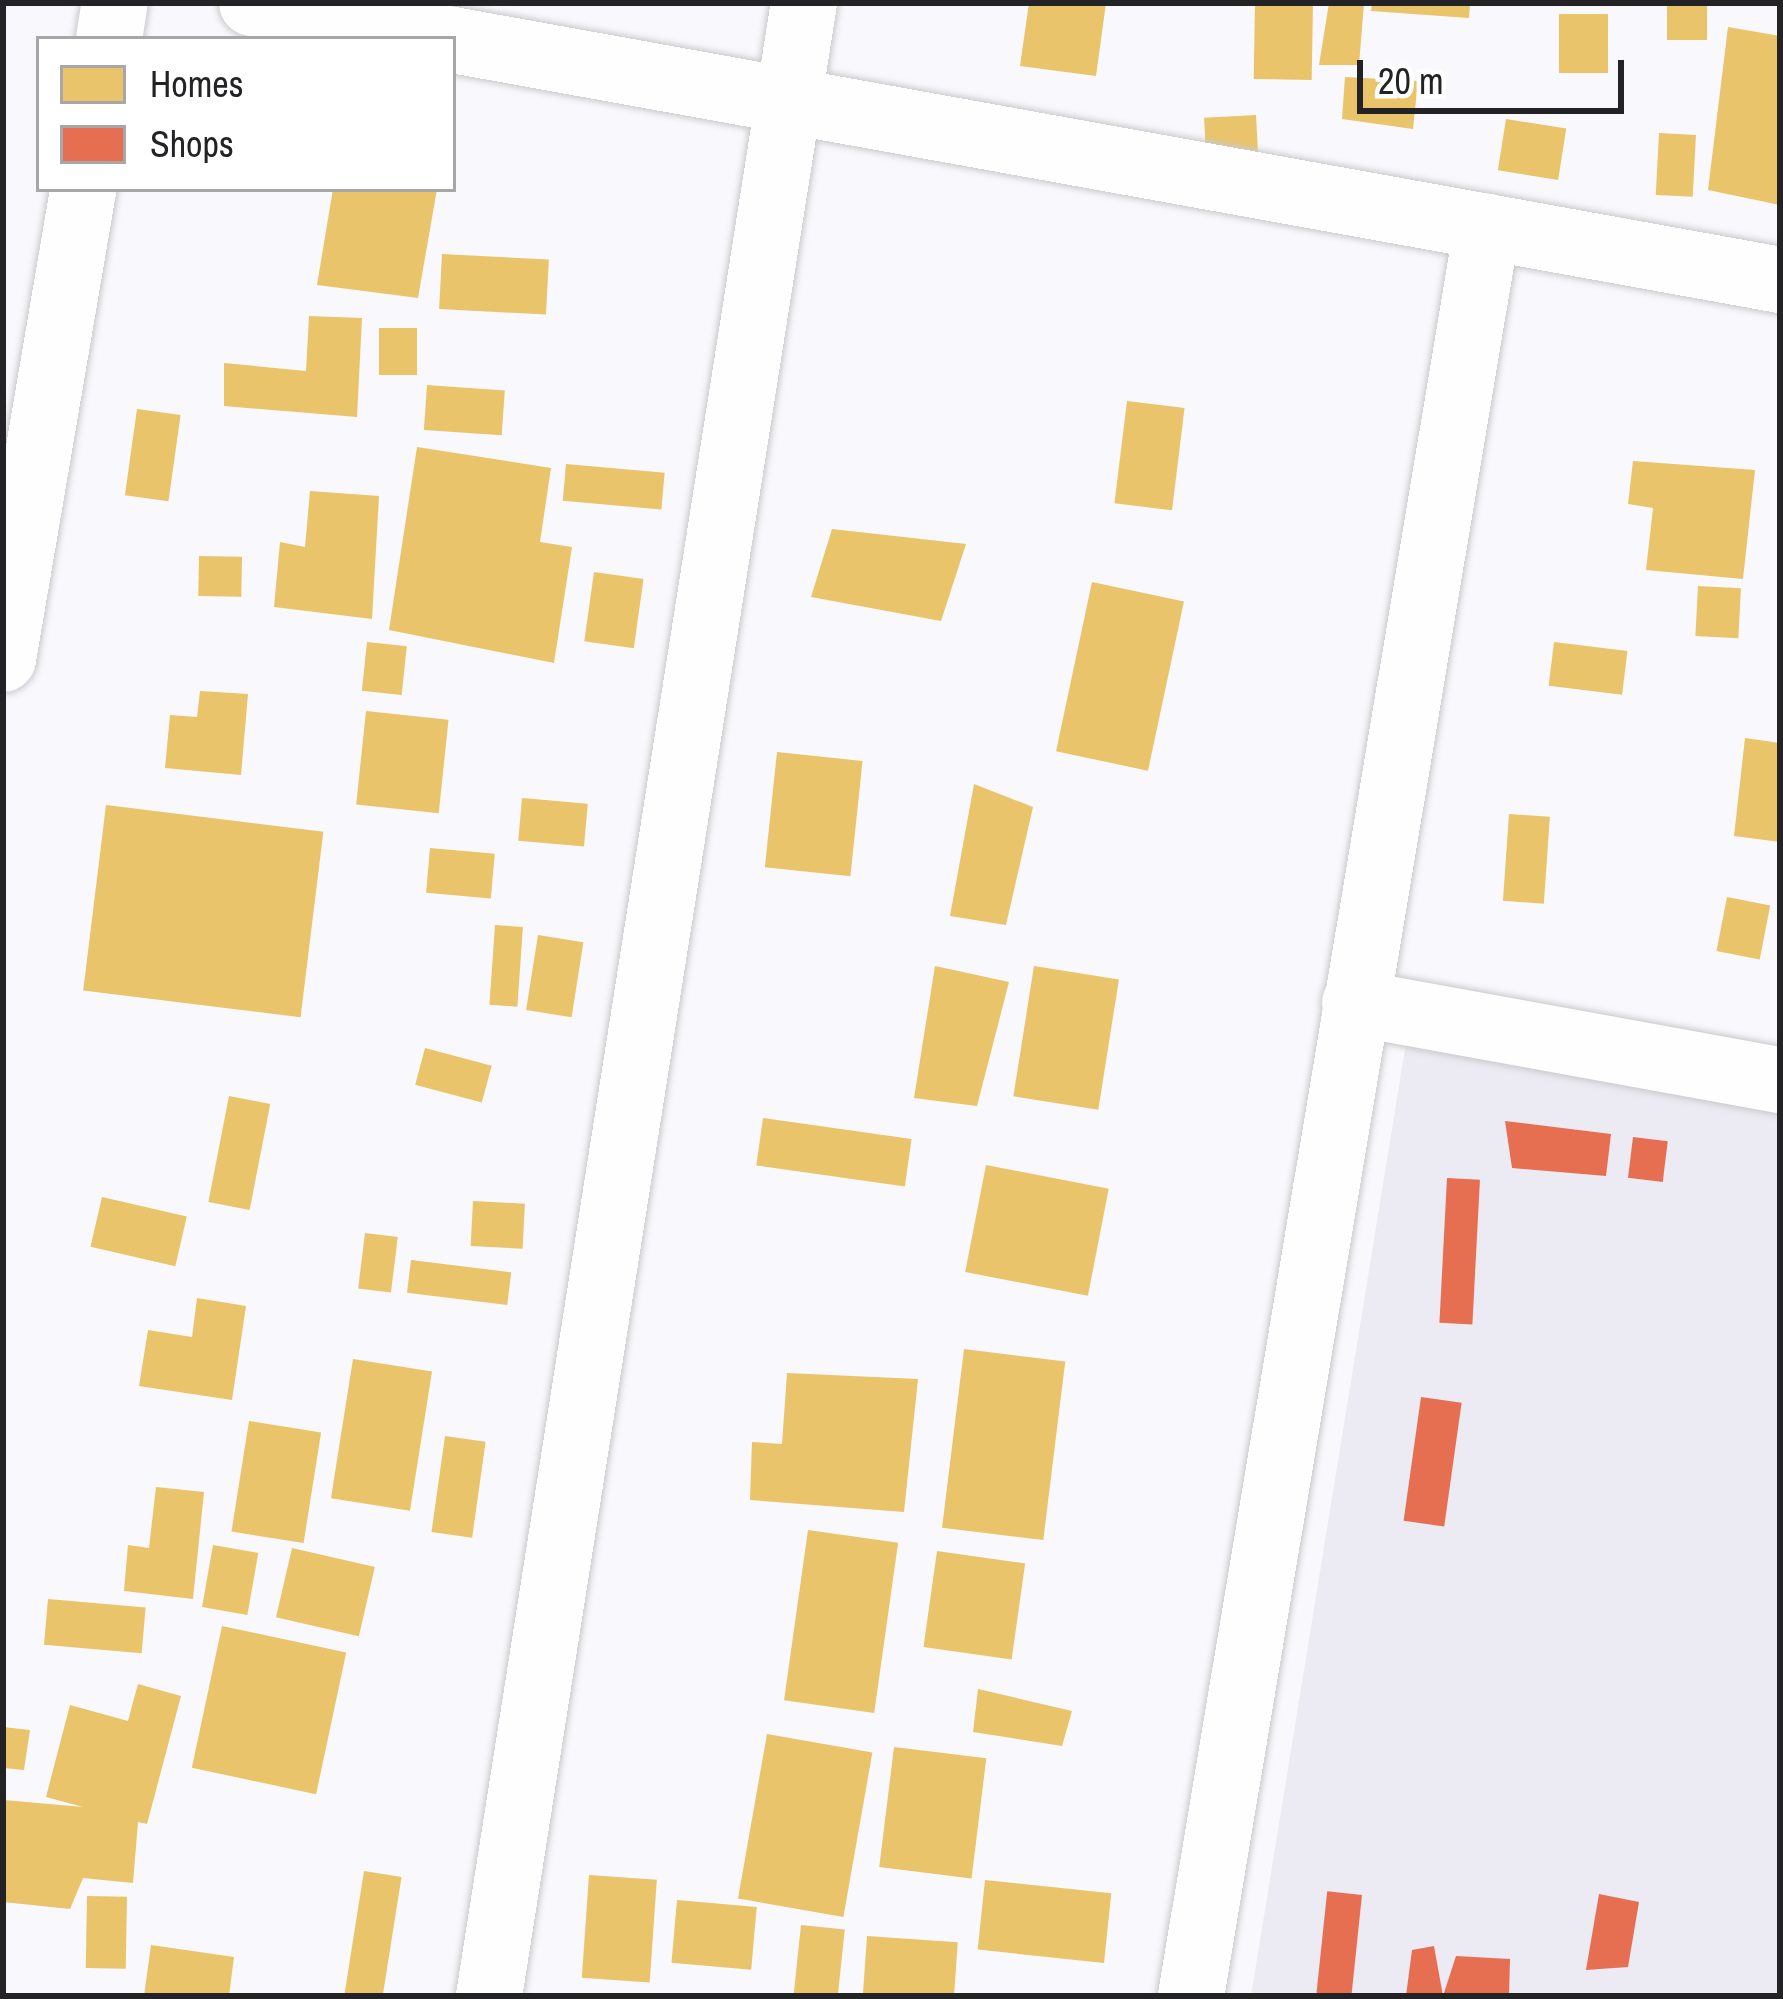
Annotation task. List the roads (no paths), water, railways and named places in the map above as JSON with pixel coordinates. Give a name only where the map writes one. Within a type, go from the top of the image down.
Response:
[{"type":"street","points":[[110,36],[115,3]]},
{"type":"street","points":[[253,3],[434,36]]},
{"type":"street","points":[[489,1996],[804,3]]},
{"type":"street","points":[[456,40],[1780,280]]},
{"type":"street","points":[[3,659],[82,192]]},
{"type":"street","points":[[1192,1996],[1486,227]]},
{"type":"street","points":[[1355,1003],[1780,1080]]}]
